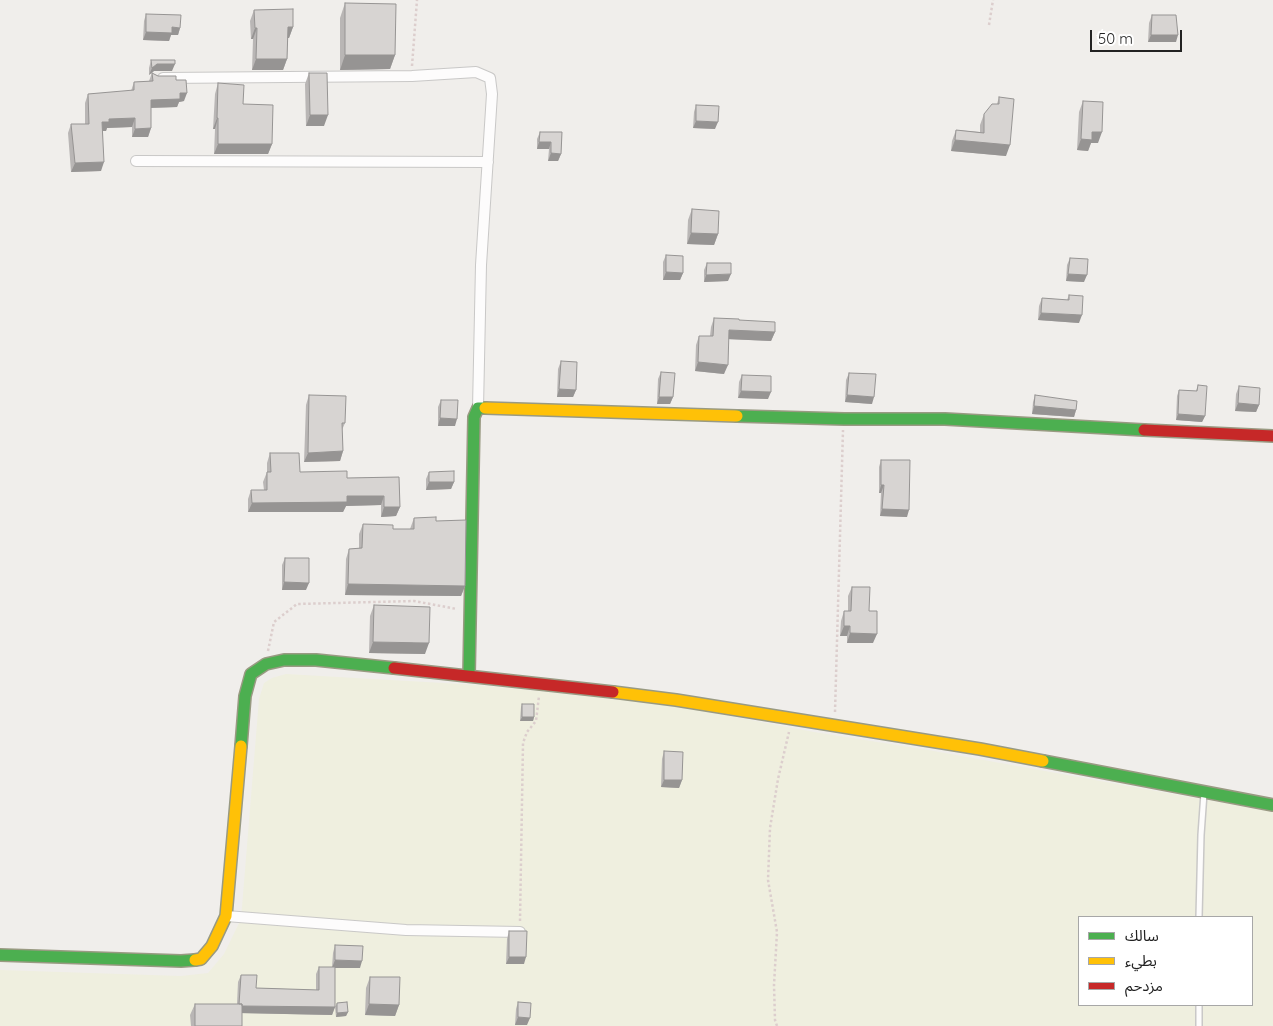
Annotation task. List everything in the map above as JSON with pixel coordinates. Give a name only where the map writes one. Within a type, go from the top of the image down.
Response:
[{"type":"street","points":[[155,78],[412,76],[476,72],[490,78],[492,94],[481,265],[478,408],[474,417],[469,675]]},
{"type":"street","points":[[136,162],[488,162]]},
{"type":"street","points":[[478,408],[844,419],[945,419],[1042,426],[1273,436]]},
{"type":"street","points":[[0,955],[181,961],[201,959],[212,946],[226,916],[245,696],[251,674],[266,664],[284,660],[316,660],[469,675],[676,700],[980,749],[1273,805]]},
{"type":"street","points":[[226,916],[406,930],[520,932]]},
{"type":"lane","points":[[1199,916],[1200,835],[1204,792]]},
{"type":"lane","points":[[1199,1006],[1199,1026]]},
{"type":"path","points":[[412,76],[417,0]]},
{"type":"path","points":[[988,25],[993,0]]},
{"type":"path","points":[[835,726],[844,419]]},
{"type":"path","points":[[266,664],[274,622],[297,604],[414,601],[454,610],[471,608]]},
{"type":"path","points":[[520,932],[522,743],[527,732],[536,721],[540,684]]},
{"type":"path","points":[[777,1026],[775,1020],[774,986],[777,932],[768,880],[770,828],[778,779],[792,718]]},
{"type":"green space","points":[[286,674],[478,685],[671,705],[814,732],[928,750],[1273,812],[1273,1026],[0,1026],[0,970],[181,976],[208,973],[224,954],[241,919],[259,699],[264,683],[272,678]]},
{"type":"building","points":[[345,3],[396,4],[395,55],[345,55]]},
{"type":"building","points":[[293,9],[293,27],[288,27],[287,59],[256,59],[257,28],[255,28],[254,10]]},
{"type":"building","points":[[146,14],[181,15],[180,28],[172,27],[172,33],[146,32]]},
{"type":"building","points":[[1152,15],[1176,15],[1178,35],[1151,35]]},
{"type":"building","points":[[151,60],[175,60],[175,64],[157,64],[152,68]]},
{"type":"building","points":[[152,73],[158,76],[176,76],[176,80],[186,80],[187,93],[180,93],[180,99],[151,100],[151,128],[135,129],[135,118],[109,119],[109,122],[102,122],[104,162],[75,163],[71,124],[89,124],[88,94],[134,90],[134,82],[153,81]]},
{"type":"building","points":[[309,73],[327,73],[328,115],[310,115]]},
{"type":"building","points":[[218,83],[244,85],[243,104],[273,105],[272,144],[218,144]]},
{"type":"building","points":[[999,97],[1014,99],[1010,145],[955,140],[956,130],[984,133],[984,114],[992,104],[999,104]]},
{"type":"building","points":[[1083,101],[1103,102],[1102,132],[1092,132],[1092,140],[1081,139]]},
{"type":"building","points":[[696,105],[719,106],[718,122],[696,121]]},
{"type":"building","points":[[540,132],[562,132],[561,154],[551,153],[551,142],[539,142]]},
{"type":"building","points":[[692,209],[719,211],[718,234],[691,233]]},
{"type":"building","points":[[666,255],[683,256],[683,273],[666,272]]},
{"type":"building","points":[[1070,258],[1088,259],[1087,275],[1068,274]]},
{"type":"building","points":[[707,263],[731,263],[731,274],[706,275]]},
{"type":"building","points":[[1069,295],[1083,296],[1082,315],[1041,313],[1042,298],[1069,300]]},
{"type":"building","points":[[714,318],[775,322],[775,332],[729,330],[728,365],[698,362],[699,336],[713,336]]},
{"type":"building","points":[[561,361],[577,362],[576,390],[559,389]]},
{"type":"building","points":[[661,372],[675,373],[673,397],[659,397]]},
{"type":"building","points":[[849,373],[876,374],[874,397],[847,395]]},
{"type":"building","points":[[742,375],[771,376],[771,392],[741,391]]},
{"type":"building","points":[[1198,385],[1207,386],[1205,416],[1178,414],[1179,390],[1197,391]]},
{"type":"building","points":[[1239,386],[1260,388],[1259,405],[1238,403]]},
{"type":"building","points":[[309,395],[346,396],[345,423],[342,423],[343,451],[308,453]]},
{"type":"building","points":[[1035,395],[1077,401],[1076,410],[1034,406]]},
{"type":"building","points":[[441,400],[458,400],[457,419],[440,418]]},
{"type":"building","points":[[270,453],[299,453],[300,472],[347,471],[347,478],[399,477],[400,507],[384,507],[384,496],[347,496],[347,502],[252,503],[251,490],[267,490],[267,472],[271,472]]},
{"type":"building","points":[[881,460],[910,460],[909,510],[882,509],[884,485],[881,485]]},
{"type":"building","points":[[454,471],[454,482],[429,482],[429,472]]},
{"type":"building","points":[[436,517],[436,521],[466,520],[465,586],[348,584],[349,549],[362,548],[363,524],[393,525],[393,529],[414,529],[414,518]]},
{"type":"building","points":[[285,558],[309,558],[309,583],[284,582]]},
{"type":"building","points":[[852,587],[870,587],[869,611],[877,611],[877,634],[850,633],[850,626],[844,626],[844,611],[851,611]]},
{"type":"building","points":[[374,605],[430,607],[429,643],[373,642]]},
{"type":"building","points":[[522,704],[534,704],[534,717],[522,717]]},
{"type":"building","points":[[664,751],[683,752],[682,780],[664,780]]},
{"type":"building","points":[[509,931],[527,931],[526,957],[509,957]]},
{"type":"building","points":[[335,945],[363,946],[362,961],[335,960]]},
{"type":"building","points":[[319,967],[335,967],[335,1007],[242,1006],[242,1004],[239,1004],[241,975],[257,975],[256,988],[319,990]]},
{"type":"building","points":[[370,977],[400,977],[399,1005],[369,1004]]},
{"type":"building","points":[[347,1002],[348,1012],[337,1013],[337,1003]]},
{"type":"building","points":[[518,1002],[531,1003],[530,1018],[518,1017]]},
{"type":"building","points":[[195,1004],[242,1004],[242,1026],[195,1026]]},
{"type":"traffic: fast","points":[[469,675],[474,417],[478,408],[485,408]]},
{"type":"traffic: fast","points":[[737,416],[945,419],[1144,430]]},
{"type":"traffic: fast","points":[[241,746],[245,696],[251,674],[266,664],[284,660],[316,660],[394,668]]},
{"type":"traffic: fast","points":[[1043,761],[1273,805]]},
{"type":"traffic: fast","points":[[0,955],[195,960]]},
{"type":"traffic: slow","points":[[485,408],[737,416]]},
{"type":"traffic: slow","points":[[613,692],[676,700],[980,749],[1043,761]]},
{"type":"traffic: slow","points":[[195,960],[201,959],[212,946],[226,916],[241,746]]},
{"type":"traffic: jam","points":[[1144,430],[1273,436]]},
{"type":"traffic: jam","points":[[394,668],[613,692]]}]
